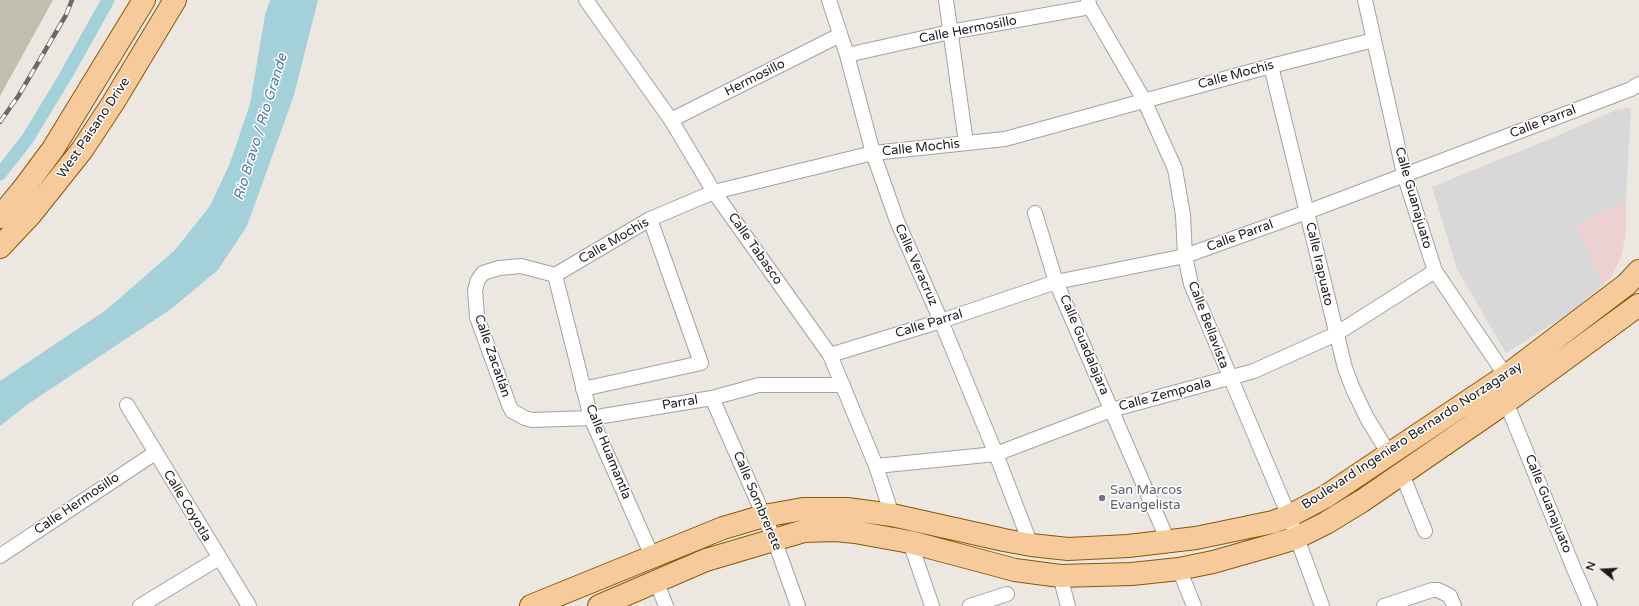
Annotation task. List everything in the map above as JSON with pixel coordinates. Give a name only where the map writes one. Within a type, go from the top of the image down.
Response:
[{"type":"main road","name":"West Paisano Drive","points":[[0,217],[24,188],[52,149],[144,0]]},
{"type":"main road","name":"West Paisano Drive","points":[[0,247],[31,214],[82,150],[113,103],[176,0]]},
{"type":"main road","name":"Boulevard Ingeniero Bernardo Norzagaray","points":[[531,606],[723,528],[764,516],[803,509],[847,509],[892,515],[1031,545],[1068,549],[1128,546],[1222,534],[1273,522],[1289,516],[1325,497],[1506,376],[1627,284],[1639,271]]},
{"type":"main road","name":"Boulevard Ingeniero Bernardo Norzagaray","points":[[599,606],[706,560],[804,531],[836,530],[910,542],[1015,570],[1060,576],[1124,574],[1180,569],[1213,562],[1296,538],[1332,520],[1402,474],[1506,402],[1639,305]]},
{"type":"street","name":"Calle Tabasco","points":[[586,0],[670,120],[714,192],[830,355],[876,466],[892,515]]},
{"type":"street","name":"Calle Veracruz","points":[[829,0],[847,55],[873,153],[897,221],[996,454],[1031,545]]},
{"type":"street","points":[[946,0],[966,143]]},
{"type":"street","name":"Calle Guanajuato","points":[[1365,0],[1404,174],[1435,271],[1506,376]]},
{"type":"street","name":"Calle Hermosillo","points":[[847,55],[950,32],[1089,4]]},
{"type":"street","name":"Calle Bellavista","points":[[1089,4],[1144,100],[1174,169],[1182,215],[1185,256],[1191,284],[1229,378],[1289,516],[1322,606]]},
{"type":"street","name":"Hermosillo","points":[[670,120],[840,35]]},
{"type":"street","name":"Calle Mochis","points":[[555,275],[650,219],[714,192],[873,153],[1005,139],[1144,100],[1374,40]]},
{"type":"street","name":"Calle Irapuato","points":[[1271,66],[1345,368],[1367,418],[1390,454]]},
{"type":"street","name":"Calle Parral","points":[[830,355],[941,322],[1056,282],[1185,256],[1307,212],[1631,89],[1639,84]]},
{"type":"street","name":"Calle Guadalajara","points":[[1035,213],[1056,282],[1168,541]]},
{"type":"street","points":[[583,389],[701,363],[650,219]]},
{"type":"street","name":"Calle Zacatlán","points":[[517,415],[512,411],[509,405],[477,317],[475,290],[478,280],[483,273],[514,265],[528,267],[555,275]]},
{"type":"street","name":"Calle Zempoala","points":[[876,466],[996,454],[1111,410],[1254,371],[1336,334],[1435,271]]},
{"type":"street","name":"Calle Huamantla","points":[[555,275],[590,418],[652,556]]},
{"type":"street","name":"Parral","points":[[517,415],[532,420],[590,418],[712,398],[759,385],[843,384]]},
{"type":"street","name":"Calle Sombrerete","points":[[712,398],[774,539],[798,606]]},
{"type":"street","name":"Calle Guanajuato","points":[[1506,402],[1590,606]]},
{"type":"street","name":"Calle Coyotla","points":[[127,405],[249,606]]},
{"type":"street","name":"Calle Hermosillo","points":[[0,556],[155,452]]},
{"type":"street","points":[[1402,474],[1425,531]]},
{"type":"street","points":[[910,542],[932,606]]},
{"type":"street","points":[[140,606],[219,558]]},
{"type":"street","points":[[1180,569],[1194,606]]},
{"type":"street","points":[[1060,576],[1068,606]]},
{"type":"street","points":[[656,581],[666,606]]},
{"type":"street","points":[[1384,606],[1432,590],[1446,592],[1450,596],[1454,606]]},
{"type":"street","points":[[970,606],[1007,594]]},
{"type":"shaded area","points":[[0,0],[53,0],[0,96]]},
{"type":"shaded area","points":[[1631,108],[1626,201],[1576,224],[1603,285],[1567,315],[1506,353],[1457,269],[1432,187],[1616,110]]},
{"type":"shaded area","points":[[1626,201],[1626,231],[1622,254],[1612,276],[1603,285],[1576,224]]},
{"type":"water","name":"Río Bravo / Rio Grande","points":[[270,0],[318,0],[294,95],[247,226],[218,270],[171,309],[28,404],[0,426],[0,381],[106,310],[174,251],[210,206],[230,163],[250,104],[265,15]]},
{"type":"waterway","points":[[0,174],[28,138],[65,77],[108,0]]},
{"type":"railway","points":[[0,122],[19,95],[66,15],[72,0]]},
{"type":"place","name":"San Marcos Evangelista","points":[[1102,498]]}]
